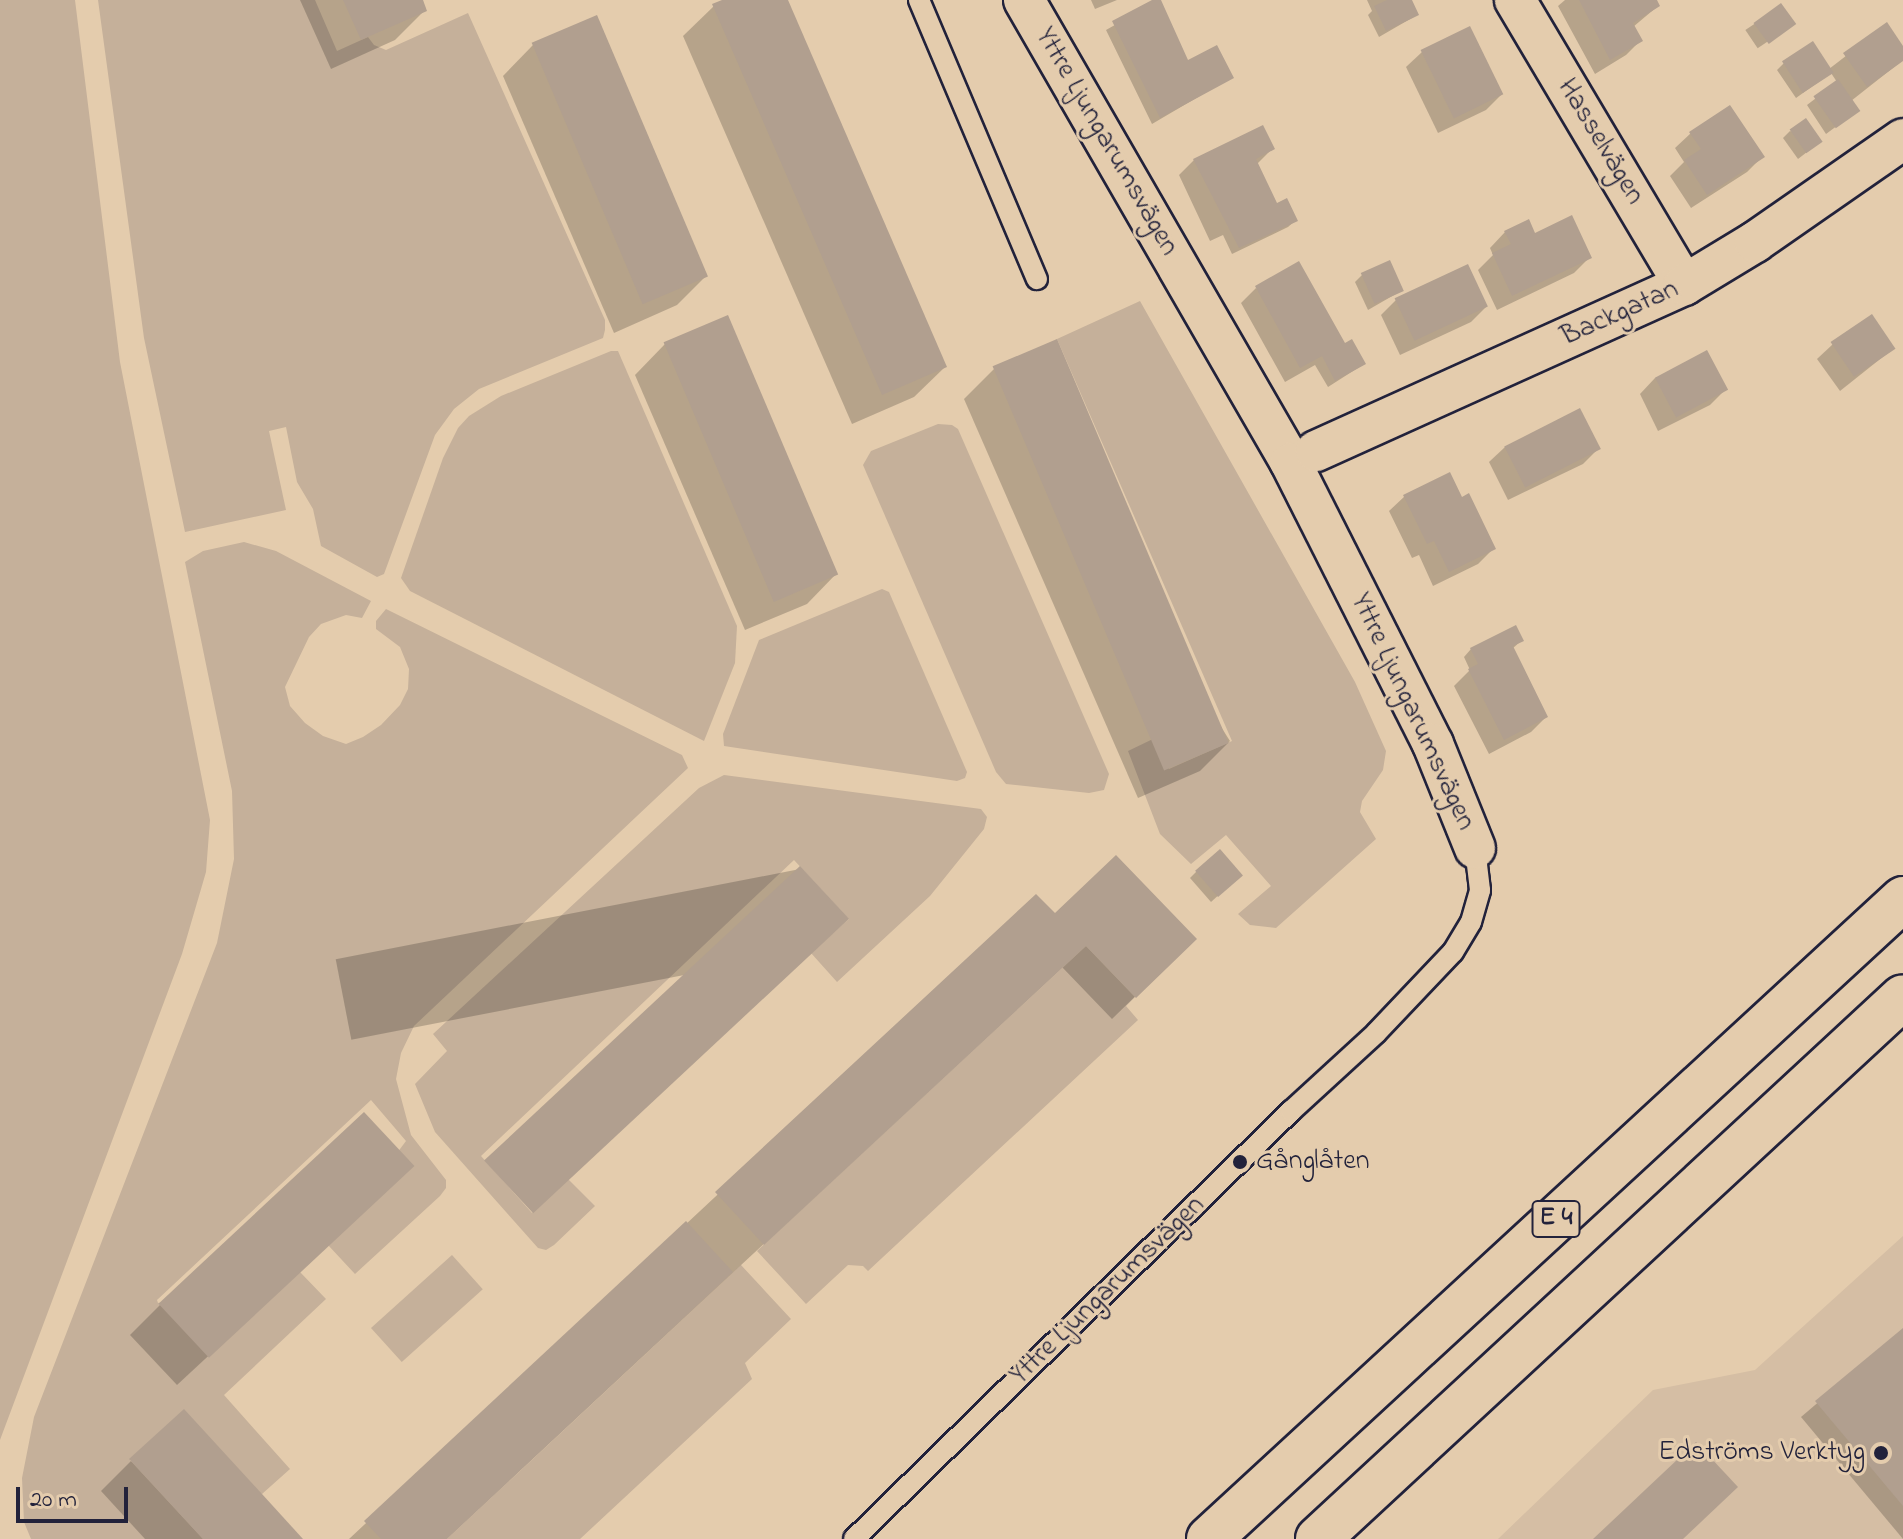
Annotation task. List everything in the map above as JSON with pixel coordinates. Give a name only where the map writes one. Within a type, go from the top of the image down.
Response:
[{"type":"highway","name":"E 4","points":[[1209,1539],[1903,899]]},
{"type":"highway","name":"E 4","points":[[1318,1539],[1903,997]]},
{"type":"street","name":"Yttre Ljungarumsvägen","points":[[1024,0],[1291,463],[1433,744],[1475,848]]},
{"type":"street","name":"Hasselvägen","points":[[1515,0],[1684,285]]},
{"type":"street","name":"Backgatan","points":[[1316,451],[1684,285],[1755,242],[1903,139]]},
{"type":"lane","points":[[919,0],[1037,279]]},
{"type":"lane","name":"Yttre Ljungarumsvägen","points":[[854,1539],[1291,1111],[1376,1033],[1453,952],[1471,922],[1480,890],[1475,848]]},
{"type":"shaded area","points":[[0,0],[75,0],[120,362],[210,820],[206,872],[182,954],[0,1440]]},
{"type":"shaded area","points":[[98,0],[315,0],[337,51],[368,37],[374,45],[386,50],[468,13],[605,320],[605,330],[603,338],[479,389],[454,409],[435,435],[384,574],[377,577],[321,546],[313,509],[297,482],[286,427],[269,431],[286,510],[185,532],[144,338]]},
{"type":"shaded area","points":[[1140,301],[1355,682],[1386,751],[1383,770],[1362,801],[1360,812],[1376,839],[1276,928],[1250,925],[1238,914],[1271,886],[1226,835],[1191,864],[1160,834],[1128,751],[1155,738],[1169,769],[1232,741],[1057,339]]},
{"type":"shaded area","points":[[611,351],[618,351],[737,626],[735,663],[704,741],[410,591],[401,578],[443,458],[458,428],[469,416],[501,396]]},
{"type":"shaded area","points":[[938,424],[952,425],[958,429],[1109,774],[1104,790],[1089,793],[1006,784],[996,772],[863,465],[871,451]]},
{"type":"shaded area","points":[[244,542],[276,551],[371,601],[362,618],[346,615],[321,624],[309,637],[285,687],[290,706],[305,723],[323,736],[346,744],[363,737],[381,725],[400,705],[408,689],[409,669],[400,647],[376,629],[376,621],[386,609],[682,755],[688,768],[414,1026],[401,1053],[396,1079],[411,1135],[446,1180],[446,1188],[440,1196],[355,1274],[328,1245],[406,1141],[371,1100],[157,1300],[158,1303],[300,1272],[326,1299],[224,1395],[290,1469],[262,1494],[130,1460],[203,1539],[31,1539],[24,1522],[22,1478],[34,1417],[217,943],[234,859],[232,791],[185,562],[203,551]]},
{"type":"shaded area","points":[[882,589],[889,592],[967,772],[965,778],[957,781],[724,746],[723,734],[759,640]]},
{"type":"shaded area","points":[[724,775],[981,809],[987,817],[984,829],[930,896],[837,982],[811,953],[849,919],[794,860],[481,1156],[532,1213],[568,1179],[595,1206],[554,1245],[546,1250],[538,1248],[435,1132],[415,1084],[447,1051],[433,1034],[699,788]]},
{"type":"shaded area","points":[[1086,946],[1135,997],[1126,1006],[1138,1020],[868,1271],[863,1266],[848,1265],[806,1304],[757,1251]]},
{"type":"shaded area","points":[[1903,1236],[1903,1539],[1498,1539],[1653,1390],[1755,1370]]},
{"type":"shaded area","points":[[452,1255],[483,1289],[402,1362],[371,1328]]},
{"type":"shaded area","points":[[741,1265],[791,1319],[745,1363],[752,1379],[580,1539],[447,1539]]},
{"type":"building","points":[[343,0],[423,0],[427,11],[361,40]]},
{"type":"building","points":[[722,0],[788,0],[947,367],[882,395],[712,4]]},
{"type":"building","points":[[1152,0],[1161,0],[1188,60],[1217,45],[1234,78],[1160,118],[1112,21]]},
{"type":"building","points":[[1387,0],[1412,0],[1419,15],[1386,31],[1374,6]]},
{"type":"building","points":[[1579,0],[1657,0],[1660,6],[1633,23],[1643,41],[1610,60]]},
{"type":"building","points":[[1781,3],[1796,24],[1769,44],[1753,23]]},
{"type":"building","points":[[597,15],[708,276],[643,304],[532,43]]},
{"type":"building","points":[[1887,22],[1903,46],[1903,61],[1867,87],[1843,53]]},
{"type":"building","points":[[1470,26],[1503,94],[1454,118],[1421,50]]},
{"type":"building","points":[[1813,41],[1834,73],[1803,93],[1782,61]]},
{"type":"building","points":[[1838,79],[1860,111],[1836,128],[1813,96]]},
{"type":"building","points":[[1730,105],[1765,157],[1707,195],[1684,160],[1701,149],[1689,132]]},
{"type":"building","points":[[1806,118],[1823,142],[1806,153],[1790,129]]},
{"type":"building","points":[[1263,125],[1275,149],[1256,159],[1277,203],[1287,198],[1298,221],[1239,248],[1193,159]]},
{"type":"building","points":[[1572,215],[1592,258],[1512,296],[1492,253],[1511,244],[1504,231],[1529,219],[1535,233]]},
{"type":"building","points":[[1390,260],[1404,291],[1375,304],[1361,273]]},
{"type":"building","points":[[1299,261],[1345,343],[1352,339],[1366,364],[1335,381],[1322,356],[1300,368],[1255,286]]},
{"type":"building","points":[[1468,264],[1488,307],[1414,341],[1395,298]]},
{"type":"building","points":[[1872,314],[1895,349],[1854,377],[1831,342]]},
{"type":"building","points":[[728,315],[838,575],[774,602],[664,342]]},
{"type":"building","points":[[1057,339],[1229,743],[1164,770],[993,366]]},
{"type":"building","points":[[1707,350],[1728,390],[1676,417],[1655,378]]},
{"type":"building","points":[[1580,408],[1601,449],[1525,488],[1504,447]]},
{"type":"building","points":[[1450,472],[1462,497],[1469,493],[1496,549],[1449,572],[1434,541],[1427,544],[1403,495]]},
{"type":"building","points":[[1516,625],[1524,641],[1513,646],[1548,717],[1504,740],[1468,669],[1478,664],[1470,648]]},
{"type":"building","points":[[1220,849],[1243,875],[1218,897],[1195,871]]},
{"type":"building","points":[[1116,855],[1197,939],[1136,998],[1086,946],[764,1245],[715,1192],[1036,894],[1055,913]]},
{"type":"building","points":[[800,866],[849,919],[533,1213],[484,1161]]},
{"type":"building","points":[[364,1112],[414,1166],[209,1358],[158,1304]]},
{"type":"building","points":[[686,1221],[733,1272],[447,1539],[381,1539],[364,1521]]},
{"type":"building","name":"Edströms Verktyg","points":[[1903,1328],[1903,1506],[1815,1401]]},
{"type":"building","points":[[184,1409],[303,1539],[203,1539],[129,1459]]},
{"type":"building","points":[[1696,1442],[1738,1487],[1683,1539],[1593,1539]]},
{"type":"place","name":"Gånglåten","points":[[1240,1162]]},
{"type":"place","name":"Edströms Verktyg","points":[[1881,1453]]}]
